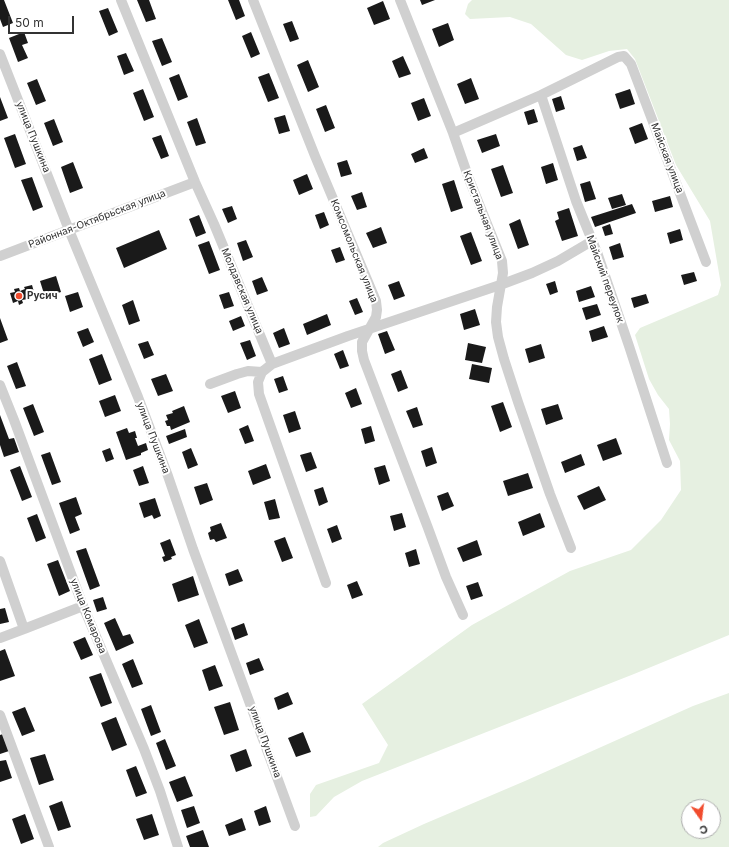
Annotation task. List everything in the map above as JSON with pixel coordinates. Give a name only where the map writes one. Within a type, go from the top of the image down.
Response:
[{"type":"street","name":"Молдавская улица","points":[[121,0],[195,182],[272,364]]},
{"type":"street","name":"Комсомольская улица","points":[[254,0],[315,156],[376,300],[376,317],[362,342]]},
{"type":"street","name":"Кристальная улица","points":[[400,0],[502,261],[503,273],[500,285],[496,322],[498,337],[518,402],[550,494],[571,548]]},
{"type":"street","name":"улица Пушкина","points":[[0,54],[135,390],[296,826]]},
{"type":"street","name":"Майская улица","points":[[541,95],[618,57],[624,56],[631,64],[706,262]]},
{"type":"street","points":[[453,133],[541,95]]},
{"type":"street","name":"Майский переулок","points":[[541,95],[576,200],[598,255],[667,463]]},
{"type":"street","name":"Районная-Октябрьская улица","points":[[0,256],[195,182]]},
{"type":"street","points":[[326,583],[259,394],[258,382],[262,372],[272,364],[348,336],[532,273],[558,261],[592,241]]},
{"type":"street","points":[[348,336],[362,342],[364,360],[446,577],[463,615]]},
{"type":"street","points":[[210,384],[248,371],[262,372]]},
{"type":"street","name":"улица Комарова","points":[[0,385],[83,606],[144,749],[160,791],[178,847]]},
{"type":"street","points":[[0,562],[24,629]]},
{"type":"street","points":[[0,638],[83,606]]},
{"type":"street","points":[[0,715],[49,847]]},
{"type":"green space","points":[[472,0],[729,0],[729,635],[362,781],[334,797],[316,816],[310,817],[310,794],[316,785],[379,763],[388,745],[362,704],[472,625],[570,571],[631,550],[661,520],[681,490],[680,461],[669,440],[669,409],[658,395],[649,379],[635,335],[640,328],[718,295],[721,285],[710,221],[676,165],[635,59],[627,49],[609,51],[582,60],[566,55],[531,24],[510,17],[470,19],[465,14],[468,4]]},
{"type":"green space","points":[[729,693],[729,847],[378,847],[383,843],[424,824],[693,706]]},
{"type":"building","points":[[0,0],[4,0],[13,23],[3,27],[0,19]]},
{"type":"building","points":[[137,0],[149,0],[156,19],[146,22]]},
{"type":"building","points":[[228,0],[239,0],[245,16],[236,20]]},
{"type":"building","points":[[420,0],[435,0],[422,5]]},
{"type":"building","points":[[383,1],[390,19],[374,25],[367,8]]},
{"type":"building","points":[[108,8],[118,32],[109,36],[99,11]]},
{"type":"building","points":[[292,21],[299,39],[290,42],[283,24]]},
{"type":"building","points":[[448,23],[454,40],[439,47],[432,29]]},
{"type":"building","points":[[24,32],[28,43],[22,45],[28,58],[18,62],[9,38]]},
{"type":"building","points":[[251,32],[260,54],[251,58],[242,36]]},
{"type":"building","points":[[162,38],[172,62],[162,66],[152,41]]},
{"type":"building","points":[[126,53],[134,71],[124,75],[117,56]]},
{"type":"building","points":[[403,56],[411,74],[399,78],[392,61]]},
{"type":"building","points":[[308,60],[319,87],[308,92],[297,65]]},
{"type":"building","points":[[269,73],[279,98],[268,102],[258,77]]},
{"type":"building","points":[[179,74],[188,97],[178,101],[169,78]]},
{"type":"building","points":[[471,78],[479,99],[465,104],[457,84]]},
{"type":"building","points":[[37,79],[46,101],[36,105],[27,83]]},
{"type":"building","points":[[143,89],[154,117],[144,121],[133,93]]},
{"type":"building","points":[[630,89],[635,104],[620,109],[615,94]]},
{"type":"building","points":[[561,96],[565,109],[556,112],[552,99]]},
{"type":"building","points":[[0,97],[8,118],[0,121]]},
{"type":"building","points":[[424,98],[431,116],[418,121],[411,103]]},
{"type":"building","points":[[326,105],[335,128],[325,132],[316,109]]},
{"type":"building","points":[[534,109],[538,122],[528,125],[524,112]]},
{"type":"building","points":[[285,115],[290,131],[279,134],[274,118]]},
{"type":"building","points":[[197,118],[206,143],[196,146],[187,122]]},
{"type":"building","points":[[54,119],[63,142],[53,146],[44,123]]},
{"type":"building","points":[[642,123],[648,139],[635,144],[629,128]]},
{"type":"building","points":[[15,134],[26,164],[15,168],[4,138]]},
{"type":"building","points":[[496,134],[500,146],[482,153],[477,140]]},
{"type":"building","points":[[161,135],[169,156],[161,159],[152,138]]},
{"type":"building","points":[[582,145],[587,158],[577,161],[573,148]]},
{"type":"building","points":[[424,148],[428,158],[415,163],[411,154]]},
{"type":"building","points":[[347,160],[352,174],[341,177],[337,163]]},
{"type":"building","points":[[73,162],[83,188],[70,193],[61,167]]},
{"type":"building","points":[[553,163],[558,180],[546,184],[541,167]]},
{"type":"building","points":[[503,165],[513,193],[501,197],[491,169]]},
{"type":"building","points":[[307,174],[313,189],[299,195],[293,180]]},
{"type":"building","points":[[32,177],[43,207],[33,211],[21,180]]},
{"type":"building","points":[[454,180],[463,208],[451,212],[442,184]]},
{"type":"building","points":[[590,181],[596,199],[585,202],[580,184]]},
{"type":"building","points":[[362,192],[367,207],[357,210],[351,196]]},
{"type":"building","points":[[622,194],[626,205],[612,209],[608,198]]},
{"type":"building","points":[[670,196],[673,207],[655,212],[652,201]]},
{"type":"building","points":[[632,204],[636,213],[595,227],[591,217]]},
{"type":"building","points":[[232,206],[237,219],[228,223],[222,209]]},
{"type":"building","points":[[569,208],[578,236],[562,241],[555,221],[559,219],[557,212]]},
{"type":"building","points":[[324,212],[329,225],[320,229],[315,215]]},
{"type":"building","points":[[199,215],[206,233],[196,237],[189,219]]},
{"type":"building","points":[[520,219],[529,245],[518,249],[509,224]]},
{"type":"building","points":[[610,224],[613,234],[605,236],[602,227]]},
{"type":"building","points":[[381,227],[387,243],[373,248],[366,233]]},
{"type":"building","points":[[680,229],[683,240],[670,244],[667,233]]},
{"type":"building","points":[[159,230],[167,249],[124,268],[116,248]]},
{"type":"building","points":[[471,232],[482,261],[471,265],[460,236]]},
{"type":"building","points":[[246,240],[253,257],[243,261],[237,243]]},
{"type":"building","points":[[209,241],[220,270],[209,274],[198,245]]},
{"type":"building","points":[[620,243],[624,257],[613,260],[609,247]]},
{"type":"building","points":[[340,247],[345,260],[336,263],[331,250]]},
{"type":"building","points":[[694,272],[697,281],[684,285],[681,275]]},
{"type":"building","points":[[56,276],[61,292],[45,297],[40,281]]},
{"type":"building","points":[[262,277],[268,291],[257,295],[252,281]]},
{"type":"building","points":[[399,281],[405,296],[394,300],[388,285]]},
{"type":"building","points":[[555,281],[558,292],[550,295],[546,284]]},
{"type":"building","name":"Русич","points":[[32,285],[34,292],[27,294],[28,299],[22,300],[23,303],[19,305],[18,301],[13,303],[10,293],[15,292],[14,289],[19,288],[20,291],[25,289],[24,287]]},
{"type":"building","points":[[591,286],[595,297],[579,302],[576,291]]},
{"type":"building","points":[[78,292],[83,307],[70,312],[65,296]]},
{"type":"building","points":[[229,292],[234,306],[224,309],[219,295]]},
{"type":"building","points":[[646,294],[649,303],[634,308],[631,298]]},
{"type":"building","points":[[357,298],[363,312],[355,315],[349,301]]},
{"type":"building","points":[[133,300],[140,321],[129,325],[122,305]]},
{"type":"building","points":[[597,304],[601,315],[586,320],[582,308]]},
{"type":"building","points":[[475,309],[480,325],[464,330],[460,314]]},
{"type":"building","points":[[327,314],[331,325],[307,335],[303,324]]},
{"type":"building","points":[[241,316],[245,326],[233,331],[229,321]]},
{"type":"building","points":[[0,318],[8,340],[0,343]]},
{"type":"building","points":[[604,326],[608,337],[592,342],[589,331]]},
{"type":"building","points":[[88,328],[94,342],[83,347],[77,332]]},
{"type":"building","points":[[284,328],[290,344],[279,348],[273,333]]},
{"type":"building","points":[[387,331],[395,350],[385,354],[378,334]]},
{"type":"building","points":[[250,340],[256,356],[247,360],[240,343]]},
{"type":"building","points":[[148,341],[154,355],[144,359],[138,344]]},
{"type":"building","points":[[468,343],[486,347],[482,363],[465,360]]},
{"type":"building","points":[[541,344],[545,358],[529,363],[525,349]]},
{"type":"building","points":[[343,350],[349,366],[340,369],[334,354]]},
{"type":"building","points":[[102,354],[112,380],[99,385],[89,359]]},
{"type":"building","points":[[17,362],[26,386],[16,389],[7,366]]},
{"type":"building","points":[[472,364],[492,368],[489,383],[469,379]]},
{"type":"building","points":[[401,370],[408,388],[398,392],[391,374]]},
{"type":"building","points":[[166,374],[173,391],[158,396],[151,379]]},
{"type":"building","points":[[283,376],[288,390],[279,393],[274,379]]},
{"type":"building","points":[[356,388],[362,404],[351,408],[345,393]]},
{"type":"building","points":[[235,391],[241,408],[228,413],[221,396]]},
{"type":"building","points":[[115,395],[121,411],[105,417],[99,401]]},
{"type":"building","points":[[503,402],[512,427],[500,432],[491,406]]},
{"type":"building","points":[[33,404],[44,432],[34,436],[23,408]]},
{"type":"building","points":[[558,404],[563,419],[546,425],[541,409]]},
{"type":"building","points":[[184,406],[190,422],[171,430],[170,426],[167,426],[165,421],[168,420],[166,415],[173,413],[172,411]]},
{"type":"building","points":[[417,407],[423,425],[413,428],[406,411]]},
{"type":"building","points":[[295,411],[301,429],[289,433],[283,415]]},
{"type":"building","points":[[0,415],[9,439],[14,438],[19,452],[4,457],[0,445]]},
{"type":"building","points":[[248,425],[254,441],[245,444],[239,429]]},
{"type":"building","points":[[371,426],[375,441],[365,444],[361,429]]},
{"type":"building","points":[[127,428],[129,433],[135,431],[137,438],[135,438],[138,446],[146,443],[148,450],[141,453],[141,455],[126,460],[116,432]]},
{"type":"building","points":[[185,429],[187,437],[169,444],[166,436]]},
{"type":"building","points":[[616,438],[622,454],[603,461],[597,445]]},
{"type":"building","points":[[432,447],[437,463],[426,467],[421,451]]},
{"type":"building","points":[[110,448],[114,459],[106,462],[102,451]]},
{"type":"building","points":[[191,448],[198,465],[188,469],[182,452]]},
{"type":"building","points":[[50,452],[61,482],[52,485],[41,455]]},
{"type":"building","points":[[311,452],[317,468],[306,472],[300,455]]},
{"type":"building","points":[[581,454],[585,465],[565,473],[561,462]]},
{"type":"building","points":[[266,464],[271,478],[253,485],[248,471]]},
{"type":"building","points":[[385,465],[390,481],[379,485],[374,468]]},
{"type":"building","points":[[20,466],[32,497],[22,501],[10,470]]},
{"type":"building","points":[[143,466],[149,483],[139,486],[133,470]]},
{"type":"building","points":[[528,473],[533,488],[508,496],[503,481]]},
{"type":"building","points":[[207,483],[213,500],[200,505],[194,487]]},
{"type":"building","points":[[599,486],[606,500],[584,510],[577,496]]},
{"type":"building","points":[[323,487],[328,502],[319,506],[314,490]]},
{"type":"building","points":[[448,492],[454,506],[442,511],[437,496]]},
{"type":"building","points":[[76,497],[82,514],[75,517],[80,530],[70,534],[59,503]]},
{"type":"building","points":[[155,498],[161,516],[154,519],[152,515],[144,518],[139,503]]},
{"type":"building","points":[[275,499],[280,518],[269,520],[264,502]]},
{"type":"building","points":[[402,513],[406,527],[394,531],[390,516]]},
{"type":"building","points":[[540,513],[545,527],[523,536],[518,522]]},
{"type":"building","points":[[37,514],[46,538],[36,542],[27,518]]},
{"type":"building","points":[[221,523],[227,538],[216,542],[214,539],[210,540],[208,533],[211,531],[210,527]]},
{"type":"building","points":[[337,525],[342,539],[332,543],[327,529]]},
{"type":"building","points":[[285,537],[293,558],[282,562],[274,541]]},
{"type":"building","points":[[170,539],[176,555],[171,557],[172,559],[164,562],[162,557],[165,556],[160,543]]},
{"type":"building","points":[[477,540],[482,555],[463,562],[457,548]]},
{"type":"building","points":[[86,548],[100,586],[90,590],[76,551]]},
{"type":"building","points":[[416,549],[420,564],[409,567],[405,553]]},
{"type":"building","points":[[58,560],[70,591],[59,596],[47,564]]},
{"type":"building","points":[[238,569],[243,581],[229,586],[225,574]]},
{"type":"building","points":[[193,576],[199,595],[178,602],[172,584]]},
{"type":"building","points":[[357,581],[363,595],[352,599],[347,585]]},
{"type":"building","points":[[478,582],[483,596],[471,600],[466,586]]},
{"type":"building","points":[[103,597],[107,609],[97,612],[93,600]]},
{"type":"building","points":[[5,608],[9,622],[0,624],[0,609]]},
{"type":"building","points":[[115,618],[123,636],[130,634],[134,643],[116,651],[104,623]]},
{"type":"building","points":[[199,619],[208,643],[194,648],[185,625]]},
{"type":"building","points":[[244,623],[248,635],[235,640],[231,628]]},
{"type":"building","points":[[85,637],[93,655],[81,660],[73,642]]},
{"type":"building","points":[[5,649],[15,676],[0,681],[0,651]]},
{"type":"building","points":[[259,658],[264,670],[250,675],[246,663]]},
{"type":"building","points":[[133,659],[143,684],[132,688],[122,664]]},
{"type":"building","points":[[215,665],[223,686],[209,691],[202,670]]},
{"type":"building","points":[[101,673],[112,703],[101,707],[89,677]]},
{"type":"building","points":[[288,692],[293,704],[278,710],[274,698]]},
{"type":"building","points":[[230,702],[239,730],[224,735],[214,707]]},
{"type":"building","points":[[151,705],[161,732],[151,736],[141,709]]},
{"type":"building","points":[[25,707],[35,731],[22,736],[12,712]]},
{"type":"building","points":[[116,717],[127,745],[112,751],[101,723]]},
{"type":"building","points":[[303,732],[311,752],[296,757],[288,738]]},
{"type":"building","points":[[3,734],[9,751],[0,754],[0,735]]},
{"type":"building","points":[[165,739],[176,766],[166,770],[156,743]]},
{"type":"building","points":[[246,749],[252,766],[236,772],[230,755]]},
{"type":"building","points":[[45,754],[54,780],[39,785],[30,758]]},
{"type":"building","points":[[6,760],[12,778],[0,782],[0,761]]},
{"type":"building","points":[[136,766],[147,793],[136,797],[126,770]]},
{"type":"building","points":[[185,776],[193,796],[177,802],[169,782]]},
{"type":"building","points":[[62,801],[71,827],[58,831],[49,806]]},
{"type":"building","points":[[194,806],[200,823],[187,828],[181,810]]},
{"type":"building","points":[[266,806],[271,822],[259,826],[254,811]]},
{"type":"building","points":[[25,814],[34,839],[21,844],[12,819]]},
{"type":"building","points":[[152,814],[159,835],[144,840],[136,819]]},
{"type":"building","points":[[242,818],[246,830],[229,836],[225,825]]},
{"type":"building","points":[[203,830],[209,847],[190,847],[186,836]]},
{"type":"place","name":"Русич","points":[[19,296]]}]
